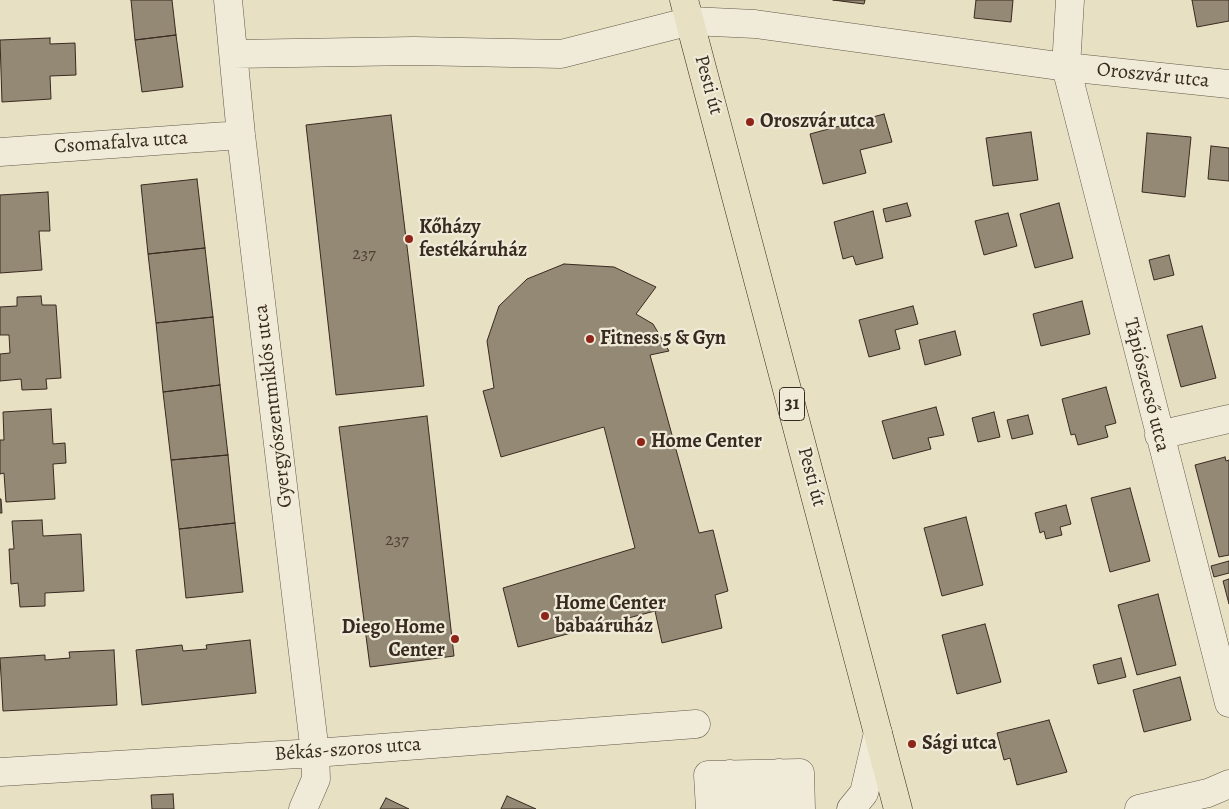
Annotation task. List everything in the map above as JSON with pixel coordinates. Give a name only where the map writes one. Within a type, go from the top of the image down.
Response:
[{"type":"main road","name":"Pesti út","points":[[688,10],[898,809]]},
{"type":"street","name":"Gyergyószentmiklós utca","points":[[228,0],[241,135],[315,753],[316,779],[303,809]]},
{"type":"street","name":"Tápiószecső utca","points":[[1070,0],[1066,66],[1229,703]]},
{"type":"street","name":"Oroszvár utca","points":[[234,54],[414,51],[561,54],[688,10],[755,24],[1066,66],[1229,84]]},
{"type":"street","name":"Csomafalva utca","points":[[0,152],[241,135]]},
{"type":"street","points":[[1159,435],[1229,419]]},
{"type":"street","name":"Békás-szoros utca","points":[[0,772],[315,753],[696,724]]},
{"type":"street","points":[[850,809],[864,793],[878,733]]},
{"type":"street","points":[[710,809],[708,774],[800,773],[801,809]]},
{"type":"street","points":[[731,809],[755,774]]},
{"type":"street","points":[[755,774],[756,809]]},
{"type":"street","points":[[755,774],[780,809]]},
{"type":"street","points":[[1139,809],[1208,794],[1229,784]]},
{"type":"building","points":[[131,0],[172,0],[176,35],[135,40]]},
{"type":"building","points":[[833,0],[865,0],[864,4]]},
{"type":"building","points":[[976,0],[1013,0],[1011,22],[974,18]]},
{"type":"building","points":[[1192,0],[1229,0],[1229,21],[1197,27]]},
{"type":"building","points":[[176,35],[183,87],[142,92],[135,40]]},
{"type":"building","points":[[50,38],[50,44],[75,43],[76,75],[50,76],[51,99],[2,102],[0,40]]},
{"type":"building","points":[[884,114],[892,142],[860,150],[866,173],[823,184],[810,134]]},
{"type":"building","points":[[391,115],[424,386],[336,395],[306,125]]},
{"type":"building","points":[[1031,132],[1038,180],[993,186],[986,138]]},
{"type":"building","points":[[1147,133],[1191,137],[1185,197],[1142,192]]},
{"type":"building","points":[[1211,146],[1229,148],[1229,181],[1208,179]]},
{"type":"building","points":[[197,179],[205,248],[148,254],[141,185]]},
{"type":"building","points":[[48,192],[50,231],[39,231],[42,270],[0,273],[0,195]]},
{"type":"building","points":[[907,203],[911,216],[886,222],[883,209]]},
{"type":"building","points":[[1059,203],[1073,258],[1035,268],[1020,214]]},
{"type":"building","points":[[873,211],[883,258],[856,265],[853,256],[843,259],[834,222]]},
{"type":"building","points":[[1008,213],[1017,246],[984,255],[975,221]]},
{"type":"building","points":[[205,248],[213,317],[156,323],[148,254]]},
{"type":"building","points":[[1169,255],[1174,275],[1154,280],[1149,260]]},
{"type":"building","name":"Home Center","points":[[564,264],[614,267],[656,287],[636,314],[653,324],[669,351],[650,355],[699,533],[713,530],[728,591],[715,595],[722,628],[662,643],[655,611],[518,647],[503,588],[635,548],[604,427],[501,457],[483,391],[494,388],[487,341],[499,306],[527,279]]},
{"type":"building","points":[[41,296],[42,305],[56,305],[61,378],[46,379],[47,389],[22,390],[21,379],[0,381],[0,354],[10,353],[9,335],[0,335],[0,307],[17,306],[17,297]]},
{"type":"building","points":[[1082,301],[1090,334],[1041,346],[1033,314]]},
{"type":"building","points":[[913,306],[918,324],[895,330],[900,349],[869,357],[859,320]]},
{"type":"building","points":[[213,317],[220,385],[163,392],[156,323]]},
{"type":"building","points":[[1202,326],[1216,378],[1181,387],[1167,335]]},
{"type":"building","points":[[955,331],[961,355],[925,365],[919,340]]},
{"type":"building","points":[[220,385],[228,455],[171,460],[163,392]]},
{"type":"building","points":[[1106,387],[1116,423],[1105,426],[1108,437],[1078,445],[1075,434],[1071,435],[1062,399]]},
{"type":"building","points":[[936,407],[944,435],[928,438],[931,449],[893,459],[882,421]]},
{"type":"building","points":[[51,409],[53,444],[65,443],[66,463],[53,464],[55,499],[6,502],[4,473],[0,474],[0,440],[4,440],[3,412]]},
{"type":"building","points":[[994,412],[1000,437],[978,442],[972,418]]},
{"type":"building","points":[[1028,415],[1033,434],[1012,439],[1007,420]]},
{"type":"building","points":[[427,416],[454,656],[370,667],[339,427]]},
{"type":"building","points":[[228,455],[235,523],[179,529],[171,460]]},
{"type":"building","points":[[1225,457],[1226,461],[1229,460],[1229,555],[1219,557],[1195,465]]},
{"type":"building","points":[[1130,488],[1150,561],[1110,572],[1091,498]]},
{"type":"building","points":[[1,499],[2,513],[0,513]]},
{"type":"building","points":[[1066,505],[1071,524],[1060,527],[1062,535],[1046,539],[1044,531],[1040,533],[1035,513]]},
{"type":"building","points":[[966,517],[983,585],[942,596],[924,528]]},
{"type":"building","points":[[42,520],[43,536],[81,534],[84,591],[45,593],[45,606],[20,607],[18,583],[11,584],[9,549],[14,549],[12,521]]},
{"type":"building","points":[[235,523],[243,592],[186,598],[179,529]]},
{"type":"building","points":[[1229,561],[1229,573],[1214,577],[1211,566]]},
{"type":"building","points":[[1229,579],[1229,604],[1223,581]]},
{"type":"building","points":[[1158,594],[1176,665],[1137,675],[1118,605]]},
{"type":"building","points":[[985,624],[1001,682],[957,694],[942,635]]},
{"type":"building","points":[[250,640],[256,693],[142,705],[136,650],[182,645],[183,651],[207,649],[206,645]]},
{"type":"building","points":[[114,650],[117,705],[3,711],[0,658],[45,655],[45,660],[70,658],[69,652]]},
{"type":"building","points":[[1121,658],[1126,677],[1098,684],[1093,665]]},
{"type":"building","points":[[1180,677],[1191,720],[1144,732],[1133,690]]},
{"type":"building","points":[[1049,720],[1067,772],[1017,785],[1010,758],[1004,760],[997,733]]},
{"type":"building","points":[[173,794],[174,809],[152,809],[151,795]]},
{"type":"building","points":[[507,796],[536,809],[501,809]]},
{"type":"building","points":[[386,798],[409,809],[380,809]]},
{"type":"place","name":"Oroszvár utca","points":[[750,122]]},
{"type":"place","name":"Kőházy festékáruház","points":[[409,239]]},
{"type":"place","name":"Fitness 5 & Gyn","points":[[590,339]]},
{"type":"place","name":"Home Center","points":[[641,442]]},
{"type":"place","name":"Home Center babaáruház","points":[[545,616]]},
{"type":"place","name":"Diego Home Center","points":[[455,639]]},
{"type":"place","name":"Sági utca","points":[[912,744]]}]
